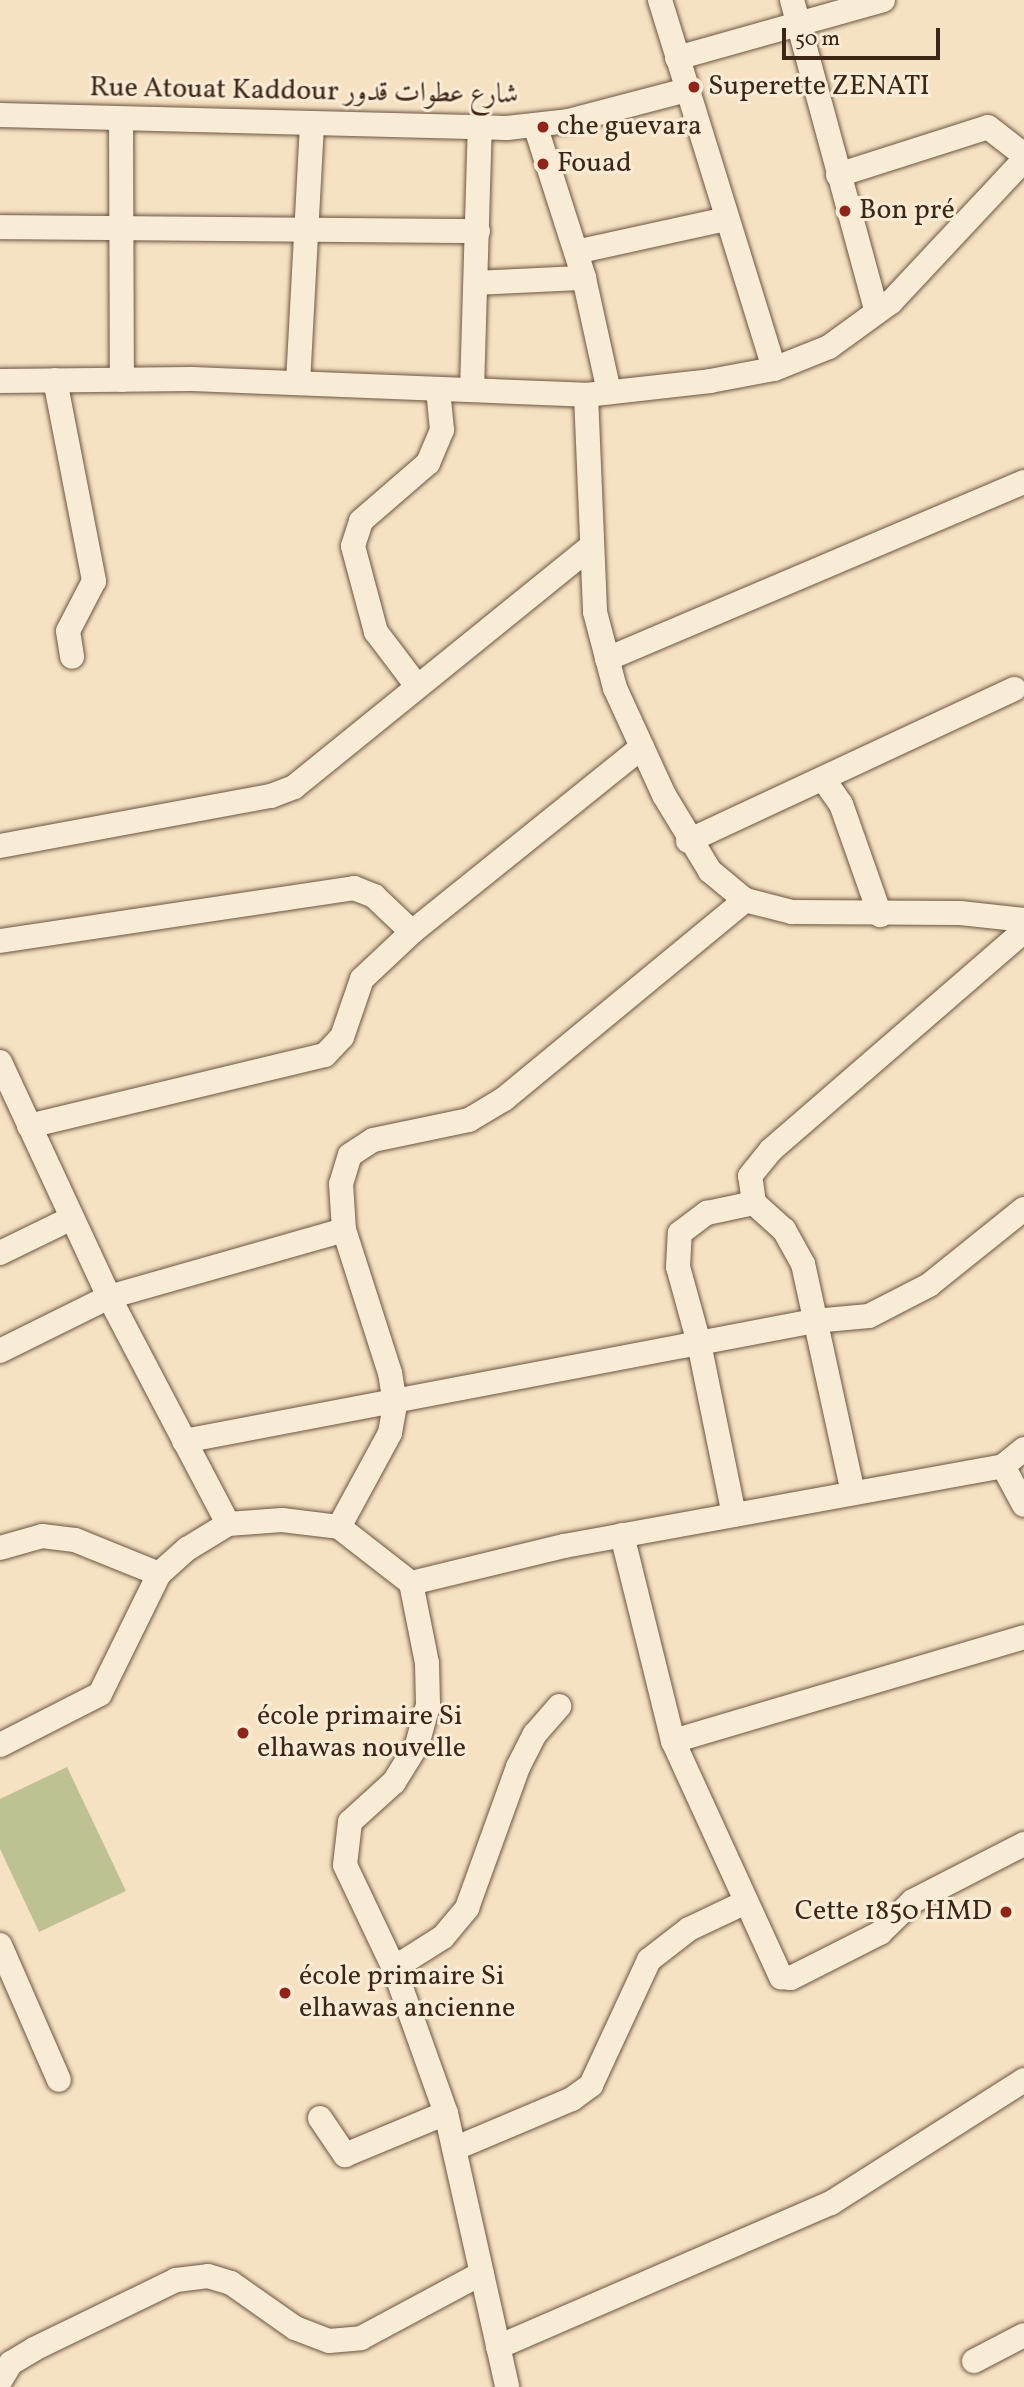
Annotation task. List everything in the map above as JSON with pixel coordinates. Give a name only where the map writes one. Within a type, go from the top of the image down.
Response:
[{"type":"street","points":[[660,0],[774,369]]},
{"type":"street","points":[[792,0],[877,312]]},
{"type":"street","points":[[677,58],[800,26],[883,0]]},
{"type":"street","name":"Rue Atouat Kaddour شارع عطوات قدور","points":[[0,115],[312,127],[480,128],[535,124],[687,90]]},
{"type":"street","points":[[121,120],[122,380]]},
{"type":"street","points":[[535,124],[584,278],[598,394],[589,548],[595,612],[607,659],[642,747],[688,841],[710,871],[745,900],[792,912],[960,914],[1024,920]]},
{"type":"street","points":[[298,383],[312,127]]},
{"type":"street","points":[[0,381],[298,383],[598,394],[774,369],[830,346],[877,312],[1024,157],[988,127],[838,175]]},
{"type":"street","points":[[471,390],[480,128]]},
{"type":"street","points":[[576,252],[726,219]]},
{"type":"street","points":[[0,227],[478,231]]},
{"type":"street","points":[[476,284],[584,278]]},
{"type":"street","points":[[55,380],[94,581],[68,631],[72,657]]},
{"type":"street","points":[[417,686],[376,632],[360,585],[354,545],[361,521],[428,463],[442,430],[438,388]]},
{"type":"street","points":[[607,659],[1024,482]]},
{"type":"street","points":[[0,846],[271,796],[294,787],[589,548]]},
{"type":"street","points":[[688,841],[824,780],[1014,689]]},
{"type":"street","points":[[29,1126],[325,1055],[342,1037],[362,979],[412,932],[642,747]]},
{"type":"street","points":[[824,780],[841,804],[880,915]]},
{"type":"street","points":[[0,941],[354,888],[374,896],[412,932]]},
{"type":"street","points":[[339,1527],[390,1433],[395,1404],[390,1373],[344,1230],[341,1184],[350,1155],[373,1140],[469,1120],[504,1099],[745,900]]},
{"type":"street","points":[[853,1493],[803,1264],[784,1230],[754,1203],[750,1176],[771,1150],[1024,931]]},
{"type":"street","points":[[0,1062],[109,1297],[228,1524]]},
{"type":"street","points":[[734,1515],[699,1343],[678,1268],[680,1233],[707,1213],[754,1203]]},
{"type":"street","points":[[184,1441],[395,1404],[814,1321],[869,1316],[900,1303],[1024,1209]]},
{"type":"street","points":[[0,1253],[72,1218]]},
{"type":"street","points":[[0,1352],[109,1297],[344,1230]]},
{"type":"street","points":[[411,1583],[622,1535],[1003,1466],[1024,1449]]},
{"type":"street","points":[[1003,1466],[1024,1506]]},
{"type":"street","points":[[0,1745],[100,1694],[159,1574],[187,1549],[228,1524],[282,1520],[339,1527],[411,1583],[427,1663],[428,1705],[416,1745],[394,1782],[350,1822],[345,1865],[394,1968],[446,2113],[456,2148],[507,2387]]},
{"type":"street","points":[[622,1535],[673,1741],[744,1903],[782,1977],[791,1978],[880,1933],[913,1900],[1024,1844]]},
{"type":"street","points":[[0,1548],[42,1536],[75,1540],[159,1574]]},
{"type":"street","points":[[673,1741],[1024,1637]]},
{"type":"street","points":[[394,1968],[443,1937],[467,1908],[518,1768],[535,1734],[559,1706]]},
{"type":"street","points":[[456,2148],[572,2099],[590,2085],[649,1961],[689,1929],[744,1903]]},
{"type":"street","points":[[1,1949],[59,2080]]},
{"type":"street","points":[[498,2347],[831,2203],[1024,2080]]},
{"type":"street","points":[[320,2118],[345,2155],[446,2113]]},
{"type":"street","points":[[0,2381],[11,2363],[34,2349],[176,2280],[208,2276],[231,2283],[295,2328],[329,2341],[361,2338],[482,2273]]},
{"type":"street","points":[[974,2361],[1024,2335]]},
{"type":"green space","points":[[67,1767],[126,1891],[39,1932],[0,1849],[0,1799]]},
{"type":"place","name":"Superette ZENATI","points":[[694,87]]},
{"type":"place","name":"che guevara","points":[[543,127]]},
{"type":"place","name":"Fouad","points":[[543,164]]},
{"type":"place","name":"Bon pré","points":[[845,211]]},
{"type":"place","name":"école primaire Si elhawas nouvelle","points":[[243,1733]]},
{"type":"place","name":"Cette 1850 HMD","points":[[1006,1912]]},
{"type":"place","name":"école primaire Si elhawas ancienne","points":[[285,1993]]}]
